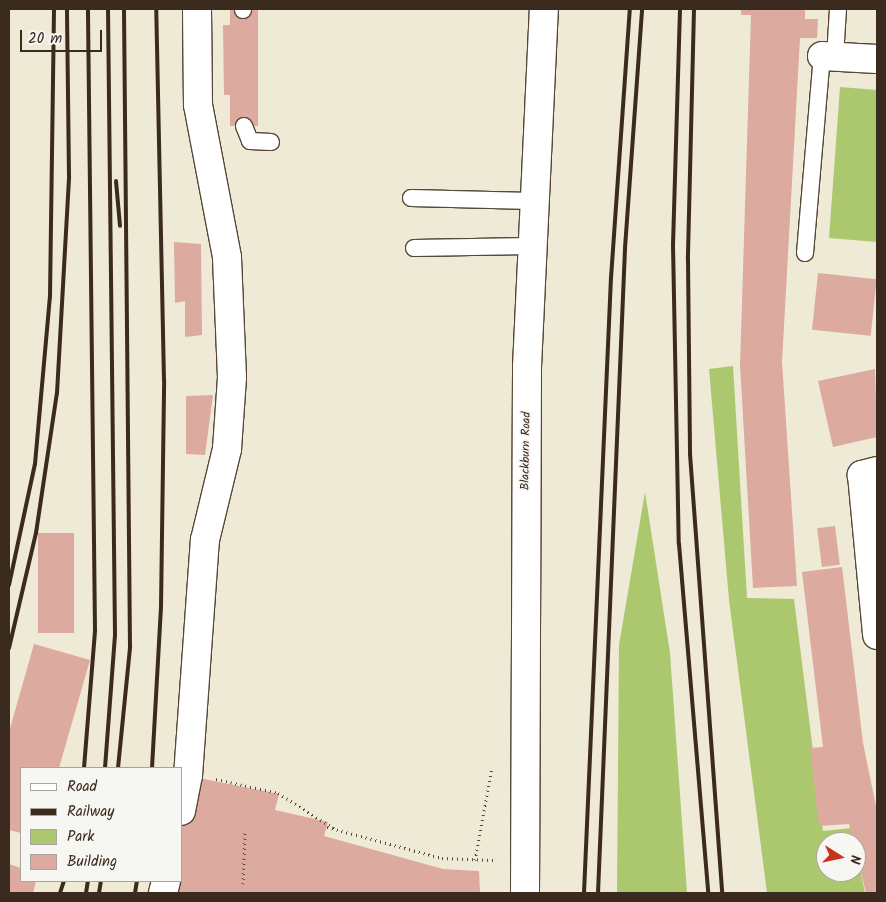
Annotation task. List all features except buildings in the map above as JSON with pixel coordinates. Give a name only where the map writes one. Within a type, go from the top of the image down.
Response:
[{"type":"street","points":[[182,806],[188,776],[205,540],[227,450],[232,377],[227,257],[198,105],[197,9]]},
{"type":"street","name":"Blackburn Road","points":[[525,893],[530,246],[544,9]]},
{"type":"street","points":[[828,56],[877,59]]},
{"type":"street","points":[[877,471],[862,475],[877,635]]},
{"type":"lane","points":[[805,253],[828,56],[838,9]]},
{"type":"lane","points":[[244,126],[250,142],[270,142]]},
{"type":"lane","points":[[411,198],[532,201]]},
{"type":"lane","points":[[414,248],[530,246]]},
{"type":"path","points":[[475,860],[492,767]]},
{"type":"path","points":[[188,776],[278,792],[335,830]]},
{"type":"path","points":[[327,827],[442,858],[494,860]]},
{"type":"path","points":[[243,884],[245,831]]},
{"type":"green space","points":[[840,87],[877,90],[877,242],[829,238]]},
{"type":"green space","points":[[733,366],[747,598],[794,599],[823,831],[852,828],[853,832],[816,832],[816,882],[863,882],[865,893],[767,893],[729,600],[709,369]]},
{"type":"green space","points":[[645,492],[670,653],[687,893],[617,893],[619,645]]},
{"type":"railway","points":[[9,585],[35,464],[50,296],[54,9]]},
{"type":"railway","points":[[9,648],[36,533],[57,393],[69,176],[67,9]]},
{"type":"railway","points":[[84,767],[95,630],[88,9]]},
{"type":"railway","points":[[105,767],[115,635],[108,9]]},
{"type":"railway","points":[[118,767],[130,647],[124,9]]},
{"type":"railway","points":[[152,767],[161,607],[164,380],[156,9]]},
{"type":"railway","points":[[584,893],[611,278],[630,9]]},
{"type":"railway","points":[[598,893],[625,248],[642,9]]},
{"type":"railway","points":[[680,9],[673,245],[679,544],[708,893]]},
{"type":"railway","points":[[694,9],[688,260],[690,454],[722,893]]},
{"type":"railway","points":[[116,181],[120,226]]},
{"type":"railway","points":[[60,893],[64,882]]},
{"type":"railway","points":[[86,893],[88,882]]},
{"type":"railway","points":[[99,893],[101,882]]},
{"type":"railway","points":[[135,893],[137,882]]}]
